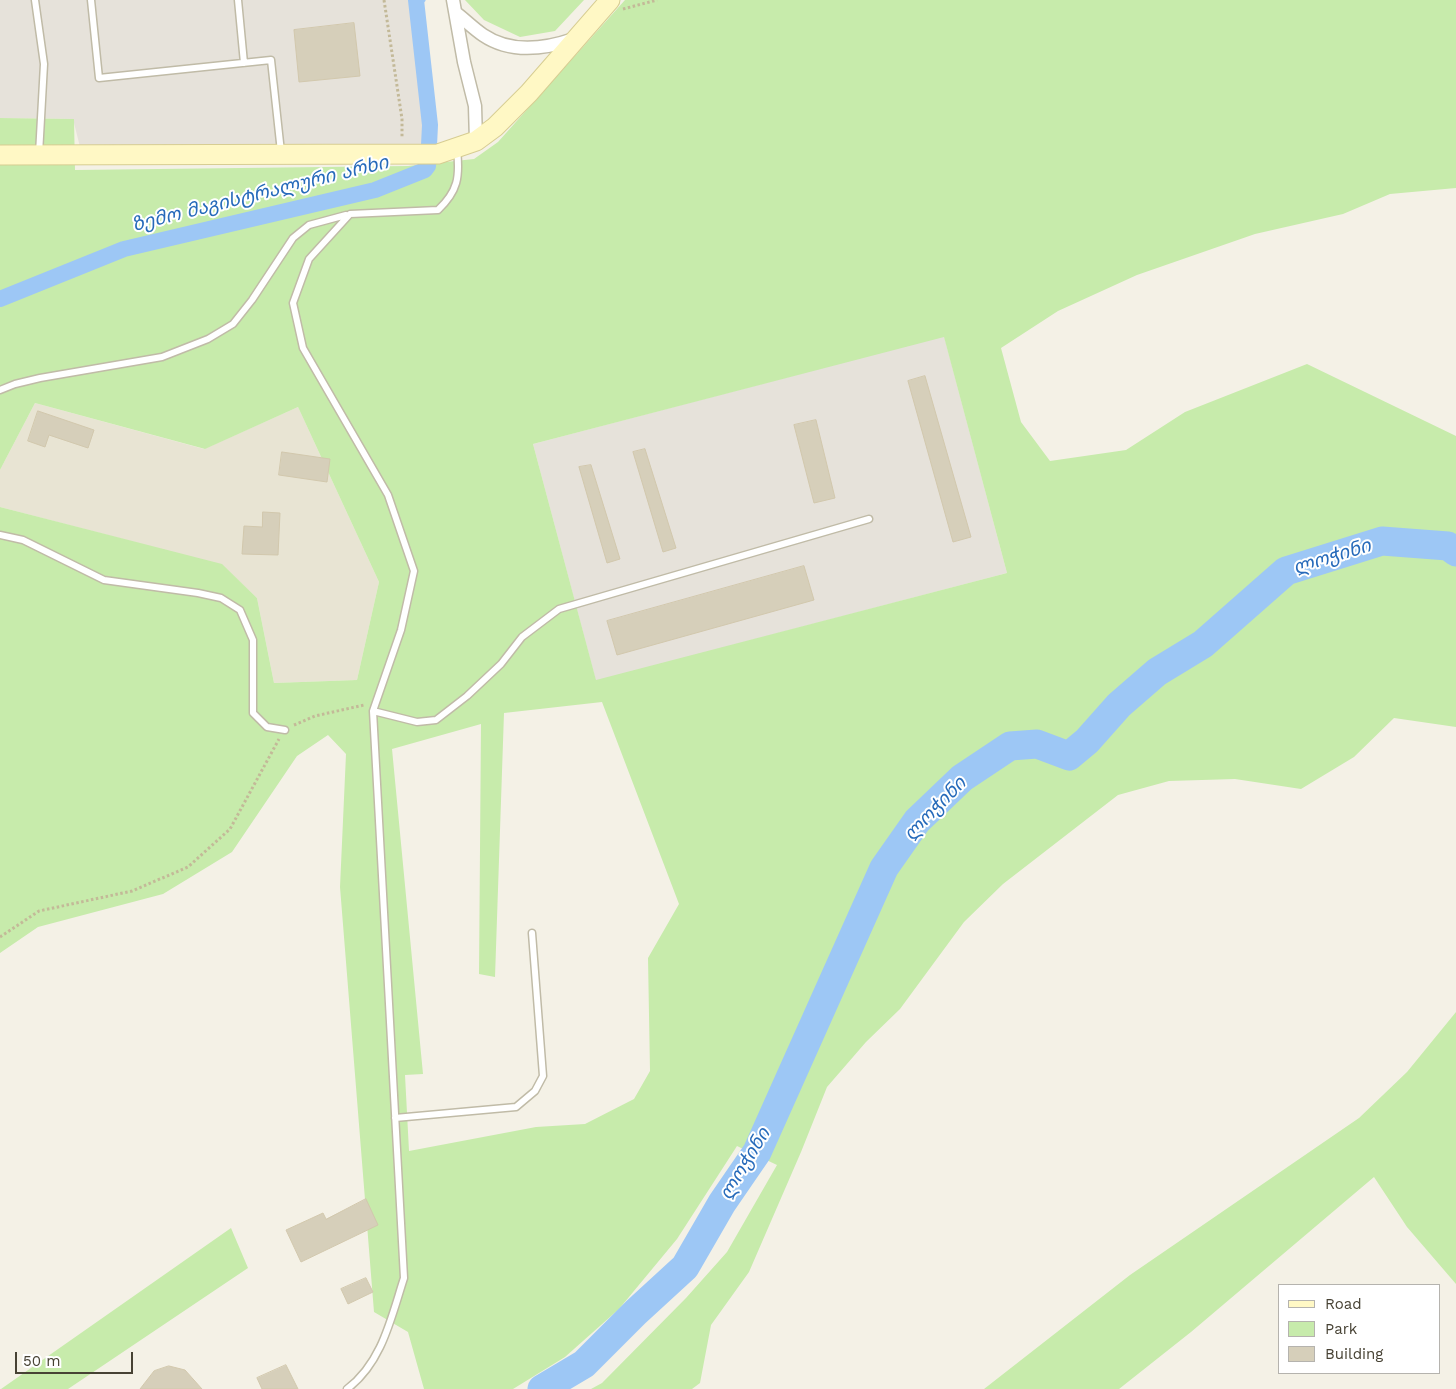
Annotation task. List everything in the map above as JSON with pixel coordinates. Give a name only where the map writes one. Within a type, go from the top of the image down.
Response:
[{"type":"street","points":[[453,0],[464,62],[475,106],[476,141]]},
{"type":"street","points":[[0,155],[281,156],[438,154],[476,141],[495,127],[529,93],[610,0]]},
{"type":"street","points":[[456,13],[484,36],[525,48],[548,48],[574,40]]},
{"type":"lane","points":[[35,0],[44,64],[39,155]]},
{"type":"lane","points":[[91,0],[99,78],[271,60],[281,156]]},
{"type":"lane","points":[[238,0],[244,63]]},
{"type":"lane","points":[[0,390],[40,378],[162,357],[208,339],[233,324],[252,300],[293,238],[309,225],[332,221],[350,214],[438,210],[451,198],[460,173],[457,149]]},
{"type":"lane","points":[[346,1389],[360,1379],[385,1339],[404,1278],[373,711],[400,630],[414,571],[388,496],[303,348],[293,303],[309,259],[350,214]]},
{"type":"lane","points":[[373,711],[417,722],[436,720],[467,696],[501,664],[522,637],[558,609],[869,519]]},
{"type":"lane","points":[[0,535],[23,540],[104,580],[221,598],[240,610],[253,640],[253,713],[267,727],[285,730]]},
{"type":"lane","points":[[395,1118],[516,1107],[535,1091],[543,1076],[532,933]]},
{"type":"path","points":[[384,0],[402,119],[405,155]]},
{"type":"path","points":[[0,937],[39,911],[132,891],[188,867],[230,830],[285,730],[315,716],[363,704],[373,711]]},
{"type":"shaded area","points":[[0,0],[416,0],[430,125],[429,142],[408,155],[82,155],[73,119],[0,118]]},
{"type":"shaded area","points":[[944,336],[1007,573],[596,681],[533,444]]},
{"type":"shaded area","points":[[35,403],[204,449],[298,407],[379,582],[357,680],[274,683],[257,598],[222,565],[0,507],[0,470]]},
{"type":"green space","points":[[465,0],[584,0],[555,31],[520,37],[484,20]]},
{"type":"green space","points":[[625,0],[1456,0],[1456,188],[1390,194],[1343,214],[1255,234],[1137,275],[1058,311],[1001,348],[1021,422],[1050,461],[1126,450],[1185,412],[1307,364],[1456,436],[1456,727],[1394,718],[1354,757],[1301,789],[1235,779],[1169,781],[1118,795],[1003,884],[964,922],[900,1009],[866,1042],[827,1087],[749,1272],[711,1325],[700,1383],[692,1389],[591,1389],[602,1383],[686,1298],[727,1252],[777,1165],[737,1146],[677,1239],[619,1309],[565,1357],[513,1389],[424,1389],[408,1332],[374,1312],[340,887],[346,754],[328,735],[297,756],[232,852],[163,894],[38,927],[0,953],[0,507],[222,564],[257,598],[274,683],[357,680],[379,582],[298,407],[205,449],[35,403],[0,470],[0,118],[74,119],[75,170],[408,166],[474,159],[498,142]],"holes":[[[944,337],[1007,573],[596,680],[533,444]],[[602,702],[679,904],[648,958],[650,1071],[634,1099],[585,1124],[536,1127],[409,1151],[405,1075],[423,1074],[392,749],[481,724],[479,974],[495,977],[504,713]]]},
{"type":"green space","points":[[1456,1012],[1456,1284],[1407,1227],[1374,1177],[1191,1332],[1119,1389],[984,1389],[1130,1275],[1359,1118],[1407,1072]]},
{"type":"green space","points":[[231,1228],[248,1268],[68,1389],[1,1389]]},
{"type":"building","points":[[354,23],[360,76],[299,82],[294,30]]},
{"type":"building","points":[[925,376],[971,537],[953,542],[908,381]]},
{"type":"building","points":[[38,411],[94,430],[88,448],[49,435],[45,447],[28,441]]},
{"type":"building","points":[[816,420],[835,498],[814,503],[794,425]]},
{"type":"building","points":[[645,449],[676,548],[663,552],[633,452]]},
{"type":"building","points":[[282,452],[330,459],[327,482],[279,475]]},
{"type":"building","points":[[591,465],[620,559],[607,563],[579,467]]},
{"type":"building","points":[[263,512],[280,513],[278,555],[242,554],[244,526],[262,527]]},
{"type":"building","points":[[804,566],[814,600],[617,655],[607,621]]},
{"type":"building","points":[[366,1199],[378,1225],[301,1262],[286,1230],[323,1213],[326,1219]]},
{"type":"building","points":[[366,1278],[373,1292],[348,1304],[341,1289]]},
{"type":"building","points":[[286,1365],[298,1389],[262,1389],[257,1378]]},
{"type":"building","points":[[169,1366],[185,1370],[202,1389],[140,1389],[154,1371]]},
{"type":"waterway","name":"ზემო მაგისტრალური არხი","points":[[0,299],[124,249],[375,190],[425,170],[428,166],[430,125],[416,0]]},
{"type":"waterway","name":"ზემო მაგისტრალური არხი","points":[[416,4],[423,0]]},
{"type":"waterway","name":"ლოჭინი","points":[[542,1389],[584,1364],[685,1267],[722,1203],[757,1152],[884,868],[917,821],[962,778],[1010,746],[1037,744],[1069,756],[1087,741],[1119,705],[1157,672],[1203,644],[1286,571],[1382,541],[1448,546],[1456,552]]}]
